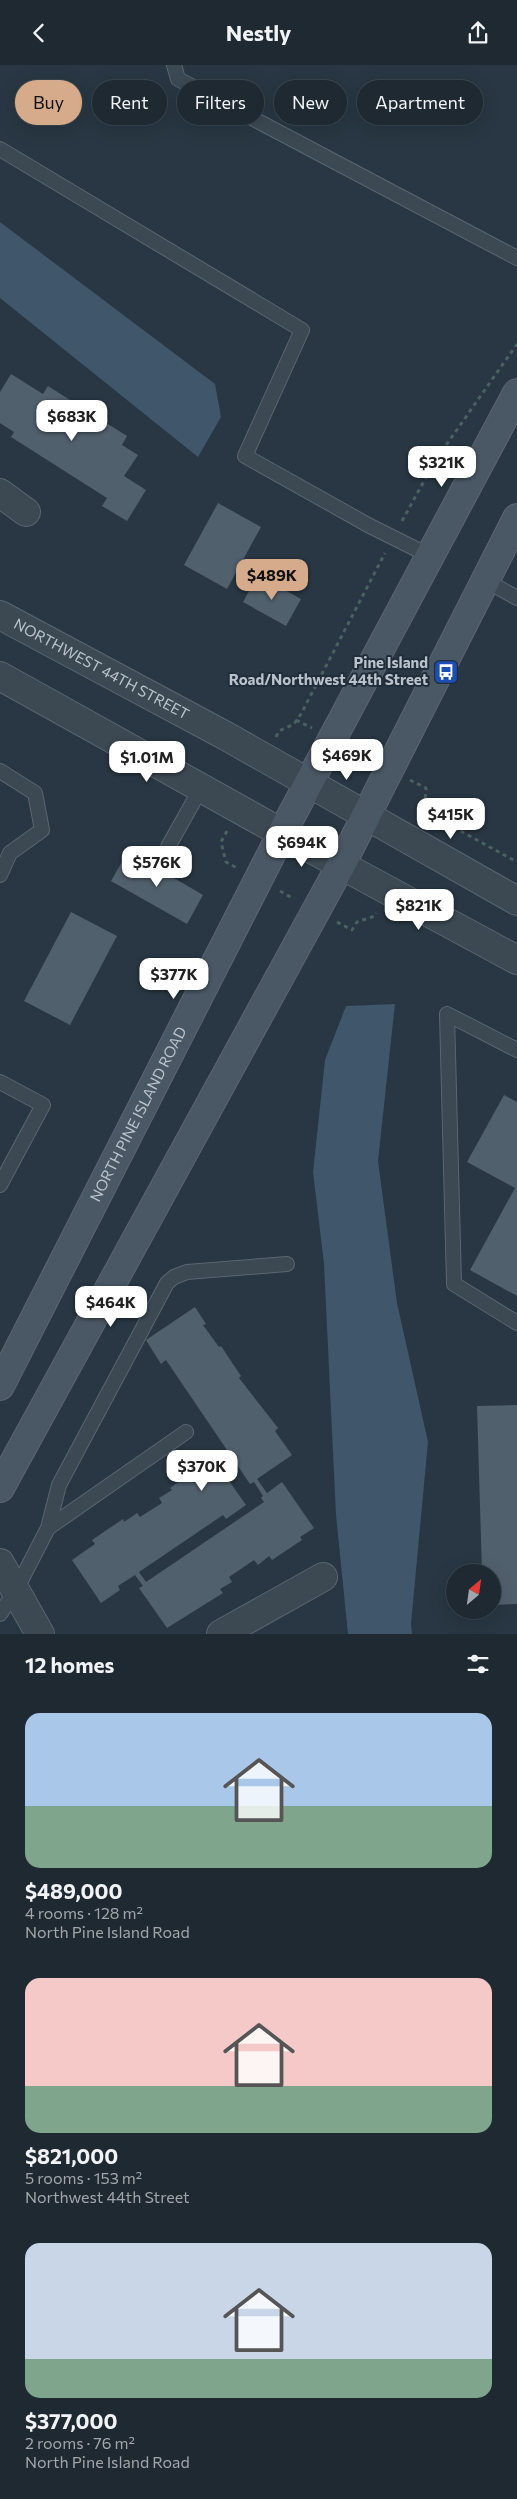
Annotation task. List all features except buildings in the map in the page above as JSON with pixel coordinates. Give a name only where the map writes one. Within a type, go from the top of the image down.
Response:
[{"type":"main road","name":"NORTH PINE ISLAND ROAD","points":[[2,1377],[308,783],[517,393]]},
{"type":"main road","points":[[0,1488],[341,865],[517,518]]},
{"type":"street","points":[[0,493],[26,512]]},
{"type":"street","name":"NORTHWEST 44TH STREET","points":[[0,615],[226,736],[517,901]]},
{"type":"street","points":[[0,676],[282,833],[517,960]]},
{"type":"street","points":[[0,1563],[40,1634]]},
{"type":"street","points":[[221,1634],[323,1577]]},
{"type":"lane","points":[[174,65],[178,79],[517,258]]},
{"type":"lane","points":[[0,149],[302,330],[245,455],[368,525],[430,556]]},
{"type":"lane","points":[[485,580],[517,598]]},
{"type":"lane","points":[[0,771],[35,793],[42,830],[10,853],[0,875]]},
{"type":"lane","points":[[168,847],[201,788]]},
{"type":"lane","points":[[517,1050],[448,1014],[454,1284],[517,1323]]},
{"type":"lane","points":[[0,1082],[43,1105],[0,1185]]},
{"type":"lane","points":[[0,1614],[16,1590],[48,1528],[59,1485],[167,1283],[174,1277],[187,1272],[287,1264]]},
{"type":"lane","points":[[48,1528],[186,1432]]},
{"type":"path","points":[[428,809],[435,817],[517,862]]},
{"type":"water","points":[[0,222],[215,384],[221,417],[198,457],[0,298]]},
{"type":"water","points":[[395,1004],[378,1161],[397,1303],[428,1442],[411,1624],[412,1634],[348,1634],[336,1515],[324,1264],[313,1172],[325,1060],[346,1006]]},
{"type":"place","name":"Pine Island Road/Northwest 44th Street","points":[[446,672]]}]
